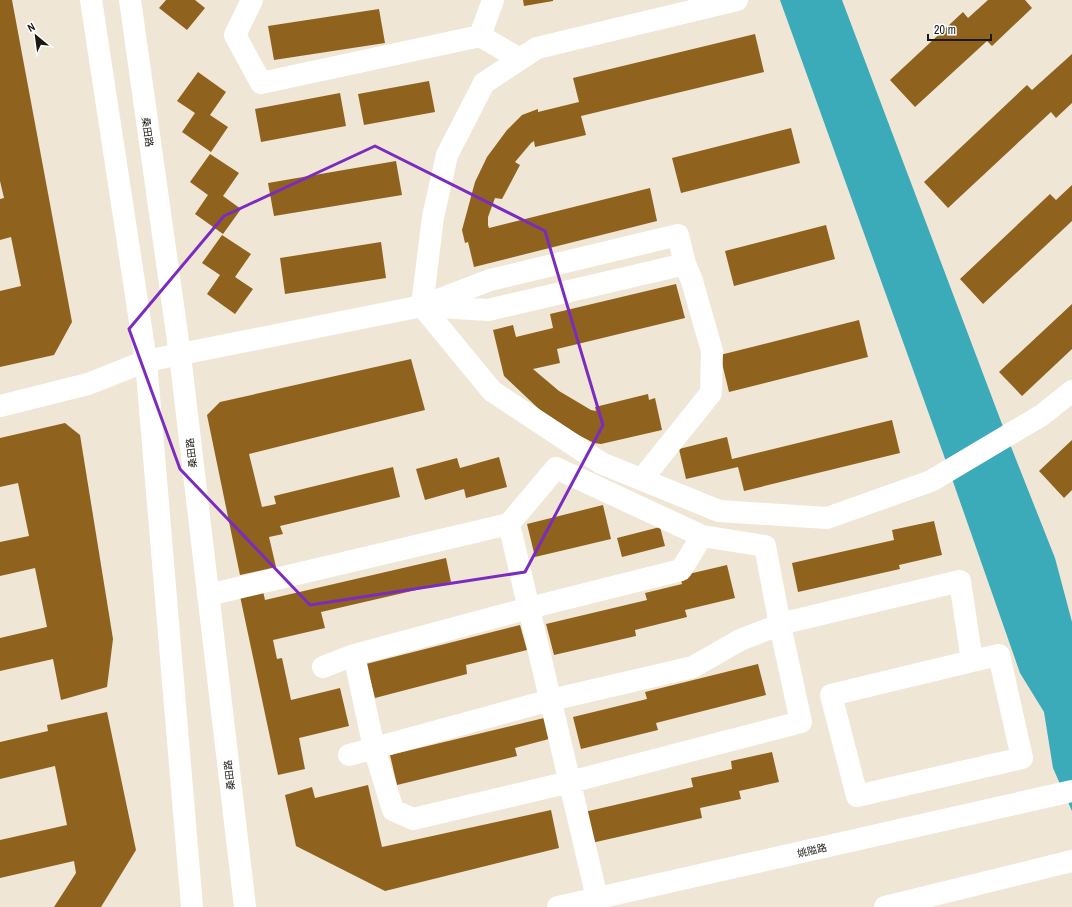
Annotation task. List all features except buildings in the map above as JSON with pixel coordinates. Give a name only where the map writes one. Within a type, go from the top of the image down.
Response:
[{"type":"main road","points":[[91,0],[146,362],[192,907]]},
{"type":"main road","name":"桑田路","points":[[130,0],[180,355],[245,907]]},
{"type":"main road","points":[[252,0],[235,35],[261,83],[480,36],[520,59]]},
{"type":"main road","points":[[480,36],[492,0]]},
{"type":"main road","points":[[738,0],[537,48],[484,83],[447,155],[433,217],[422,306],[492,391],[601,463],[719,511],[827,518],[930,481],[1042,416],[1072,391]]},
{"type":"main road","points":[[0,406],[88,384],[146,362],[422,306],[490,280],[678,235],[685,264],[692,281],[712,350],[711,393],[642,479]]},
{"type":"main road","points":[[422,306],[488,310],[685,264]]},
{"type":"main road","points":[[208,595],[509,524],[556,468],[702,536],[765,546],[801,722],[570,782],[413,819],[392,810],[374,748],[354,656]]},
{"type":"main road","points":[[509,524],[597,898]]},
{"type":"main road","points":[[323,667],[354,656],[529,608],[681,570],[702,536]]},
{"type":"main road","points":[[349,755],[551,700],[693,667],[740,640],[780,625],[960,581],[972,661]]},
{"type":"main road","points":[[999,655],[1022,758],[856,796],[831,695],[972,661],[999,655]]},
{"type":"main road","name":"姚隘路","points":[[558,907],[1069,792]]},
{"type":"main road","points":[[886,907],[1072,861]]},
{"type":"highlighted area","points":[[375,146],[545,231],[603,425],[525,572],[310,605],[180,469],[129,329],[224,216]]},
{"type":"water","points":[[780,0],[842,0],[1002,424],[1055,558],[1072,622],[1072,811],[1053,768],[1044,712],[1020,673],[943,453]]}]
